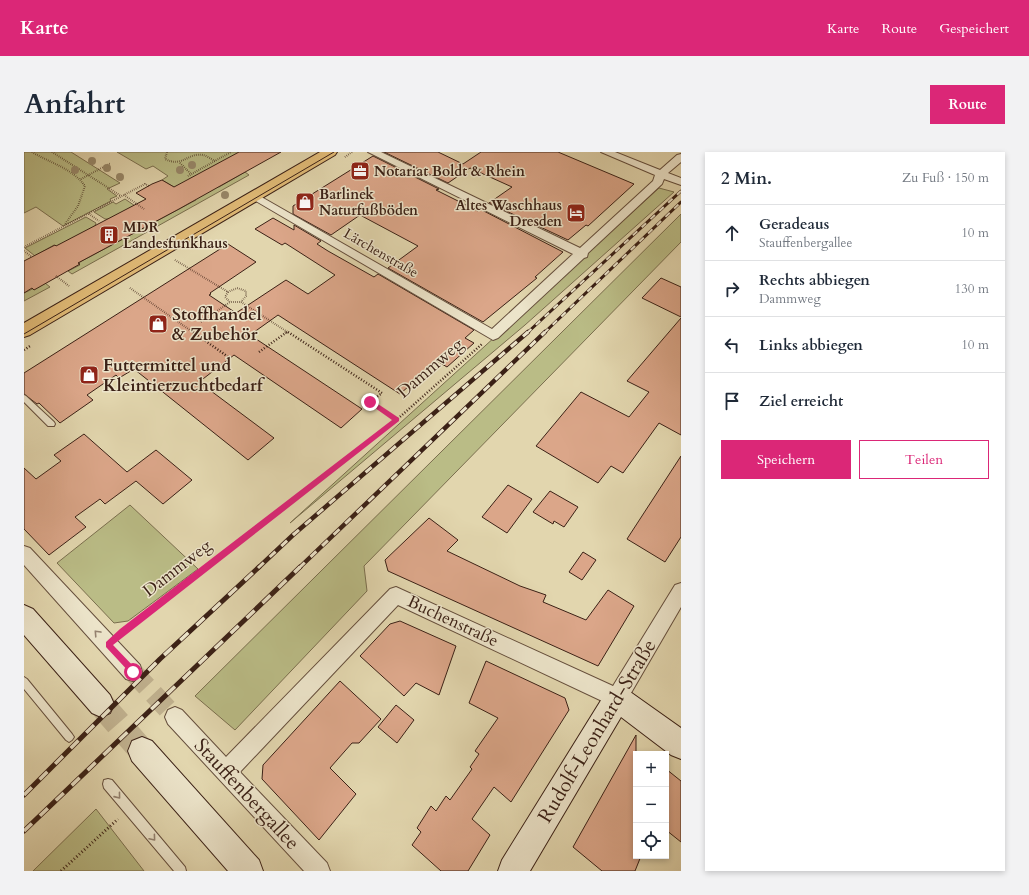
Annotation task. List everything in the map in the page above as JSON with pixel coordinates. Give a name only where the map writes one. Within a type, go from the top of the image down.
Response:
[{"type":"main road","points":[[24,332],[254,197],[323,153]]},
{"type":"main road","points":[[24,617],[101,704]]},
{"type":"main road","name":"Buchenstraße","points":[[617,698],[681,745]]},
{"type":"main road","name":"Rudolf-Leonhard-Straße","points":[[513,871],[617,698]]},
{"type":"main road","points":[[142,751],[248,871]]},
{"type":"street","points":[[373,152],[582,254]]},
{"type":"street","points":[[606,152],[681,182]]},
{"type":"street","points":[[493,335],[582,254],[658,182],[661,174],[681,157]]},
{"type":"street","name":"Lärchenstraße","points":[[254,197],[493,335]]},
{"type":"street","points":[[24,553],[133,672]]},
{"type":"street","name":"Rudolf-Leonhard-Straße","points":[[617,698],[681,591]]},
{"type":"street","name":"Buchenstraße","points":[[226,772],[396,595],[617,698]]},
{"type":"street","name":"Stauffenbergallee","points":[[175,717],[320,871]]},
{"type":"lane","points":[[24,398],[51,424]]},
{"type":"lane","points":[[24,682],[69,737]]},
{"type":"lane","points":[[108,784],[181,871]]},
{"type":"path","points":[[32,152],[43,159],[77,174],[85,186],[84,194],[80,203],[64,226]]},
{"type":"path","points":[[52,152],[144,209]]},
{"type":"path","points":[[167,152],[165,159],[171,162],[180,163],[200,155],[204,155],[221,162]]},
{"type":"path","points":[[188,176],[231,152]]},
{"type":"path","points":[[81,179],[111,163]]},
{"type":"path","points":[[180,163],[191,174]]},
{"type":"path","points":[[24,247],[145,184],[149,186]]},
{"type":"path","points":[[88,214],[100,221]]},
{"type":"path","points":[[24,251],[32,257]]},
{"type":"path","points":[[175,260],[228,292]]},
{"type":"path","points":[[56,276],[70,287]]},
{"type":"path","points":[[128,287],[231,359]]},
{"type":"path","points":[[230,302],[225,297],[228,292],[240,288],[246,291],[246,296],[241,302]]},
{"type":"path","points":[[201,322],[230,302],[241,302],[382,393],[370,402],[397,419]]},
{"type":"path","points":[[259,352],[287,332]]},
{"type":"path","name":"Dammweg","points":[[108,645],[123,631],[397,419],[493,335]]},
{"type":"path","points":[[61,871],[110,827],[128,808]]},
{"type":"green space","points":[[24,152],[71,152],[120,183],[107,189],[117,196],[110,199],[111,201],[63,226],[36,207],[24,213]]},
{"type":"green space","points":[[117,152],[239,152],[207,180],[219,187],[245,172],[249,175],[72,274],[68,271],[80,265],[78,263],[196,200],[162,180],[168,176],[153,166],[146,169]]},
{"type":"green space","points":[[659,188],[674,192],[525,325],[290,523]]},
{"type":"green space","points":[[125,199],[141,210],[109,219],[105,219],[94,212],[113,202],[116,204]]},
{"type":"green space","points":[[681,214],[681,242],[364,566],[367,591],[235,730],[195,696]]},
{"type":"green space","points":[[86,217],[96,223],[95,226],[64,252],[54,245],[35,256],[25,248]]},
{"type":"green space","points":[[45,283],[50,287],[24,301],[24,293]]},
{"type":"green space","points":[[130,505],[198,569],[128,621],[114,623],[57,563]]},
{"type":"green space","points":[[96,809],[144,871],[33,871]]},
{"type":"building","name":"MDR Landesfunkhaus","points":[[239,152],[281,152],[78,263],[80,264],[34,290],[32,288],[24,293],[24,261],[146,199],[136,193],[152,184],[162,180],[174,187]]},
{"type":"building","points":[[384,152],[438,152],[463,164],[481,152],[558,152],[634,184],[588,226],[586,225],[568,240],[489,203],[512,187],[470,168],[448,183]]},
{"type":"building","points":[[373,156],[439,189],[436,190],[478,211],[480,209],[563,252],[535,277],[537,278],[483,322],[388,268],[418,246],[360,215],[331,235],[293,214],[293,206]]},
{"type":"building","points":[[273,218],[294,230],[294,225],[321,241],[317,244],[328,251],[374,277],[378,274],[474,330],[465,338],[474,343],[447,367],[437,361],[400,394],[278,315],[250,335],[362,409],[341,428],[234,355],[199,382],[274,438],[248,460],[134,369],[119,378],[116,375],[87,395],[93,400],[60,423],[39,403],[37,404],[24,394],[24,373],[228,244],[256,262],[209,295],[236,313],[286,280],[308,294],[335,275],[285,243],[282,245],[255,229]]},
{"type":"building","points":[[661,278],[681,287],[681,317],[642,298]]},
{"type":"building","points":[[681,318],[681,435],[659,423],[623,473],[611,466],[598,483],[536,446],[581,392],[629,417],[649,392],[627,381]]},
{"type":"building","points":[[84,434],[127,472],[156,450],[192,480],[163,504],[136,481],[105,504],[100,499],[75,517],[86,527],[49,555],[24,529],[24,468],[36,479],[61,461],[54,455]]},
{"type":"building","points":[[681,456],[681,537],[665,562],[627,539]]},
{"type":"building","points":[[508,485],[532,499],[507,533],[482,517]]},
{"type":"building","points":[[550,491],[578,507],[564,527],[554,521],[553,524],[533,512]]},
{"type":"building","points":[[429,518],[458,540],[447,551],[520,586],[546,595],[543,602],[586,620],[608,590],[634,606],[598,666],[388,571],[385,560]]},
{"type":"building","points":[[583,552],[596,560],[582,580],[569,572]]},
{"type":"building","points":[[400,621],[456,646],[439,695],[416,683],[404,696],[360,656],[390,624]]},
{"type":"building","points":[[486,661],[565,698],[569,710],[511,802],[494,787],[472,819],[490,835],[468,871],[441,871],[412,845],[421,832],[417,828],[431,806],[436,811],[446,796],[450,800],[472,769],[470,767],[479,754],[475,751],[498,718],[469,703]]},
{"type":"building","points":[[340,681],[381,719],[359,743],[352,743],[330,768],[356,794],[319,840],[262,779],[263,765]]},
{"type":"building","points":[[396,705],[414,720],[397,743],[378,727]]},
{"type":"building","points":[[636,735],[636,751],[633,751],[633,859],[640,859],[635,871],[602,871],[573,847]]},
{"type":"building","points":[[669,771],[681,781],[681,842],[669,832]]},
{"type":"tunnel","points":[[133,672],[175,717]]},
{"type":"tunnel","points":[[101,704],[142,751]]},
{"type":"tram line","points":[[24,334],[334,152]]},
{"type":"railway","points":[[527,333],[681,191]]},
{"type":"railway","points":[[544,333],[681,202]]},
{"type":"railway","points":[[258,568],[293,535],[528,332]]},
{"type":"railway","points":[[299,568],[545,332]]},
{"type":"railway","points":[[24,795],[160,659],[259,567]]},
{"type":"railway","points":[[24,831],[300,567]]},
{"type":"place","name":"Notariat Boldt & Rhein","points":[[360,171]]},
{"type":"place","name":"Barlinek Naturfußböden","points":[[305,202]]},
{"type":"place","name":"Altes Waschhaus Dresden","points":[[576,213]]},
{"type":"place","name":"MDR Landesfunkhaus","points":[[109,235]]},
{"type":"place","name":"Stoffhandel & Zubehör","points":[[158,324]]},
{"type":"place","name":"Futtermittel und Kleintierzuchtbedarf","points":[[89,375]]},
{"type":"route","points":[[133,672],[108,645],[123,631],[397,419],[370,402]]}]
